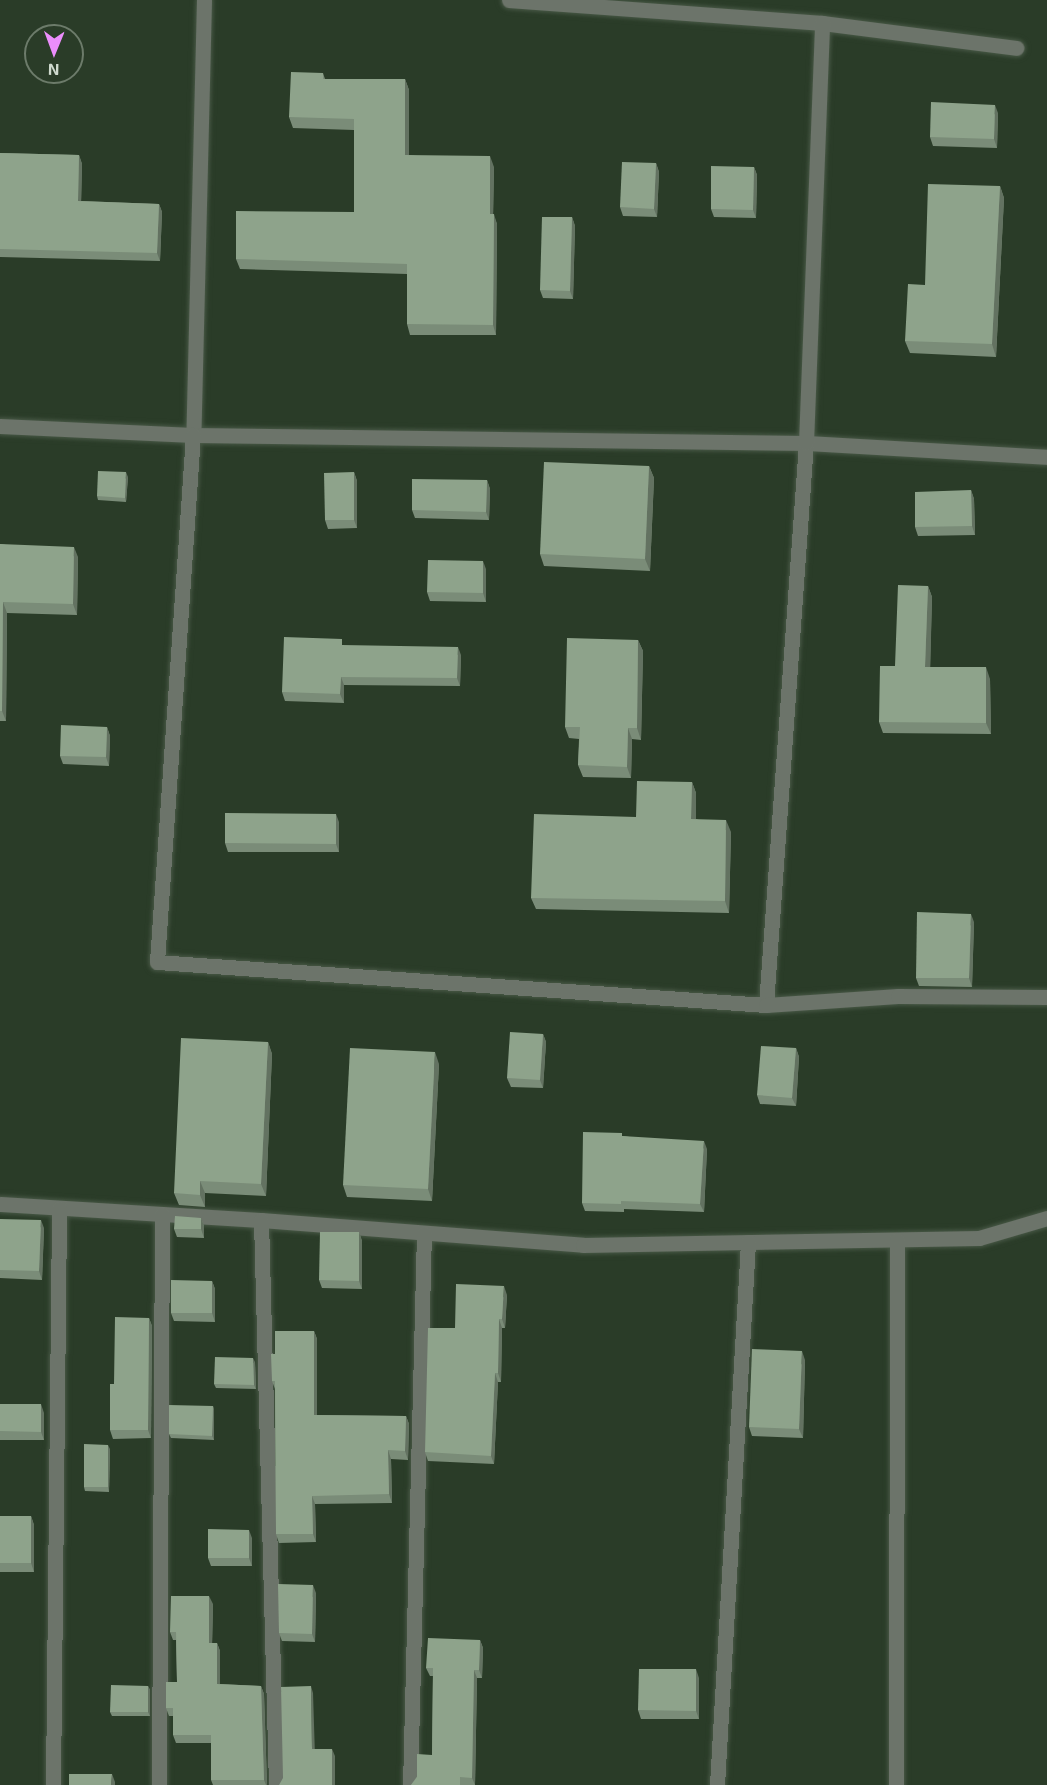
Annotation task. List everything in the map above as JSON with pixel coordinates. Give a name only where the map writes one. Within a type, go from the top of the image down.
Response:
[{"type":"street","points":[[204,0],[194,435],[157,962],[766,1005],[898,996],[1047,997]]},
{"type":"street","points":[[509,0],[822,23],[1016,48]]},
{"type":"street","points":[[766,1005],[806,443],[822,23]]},
{"type":"street","points":[[0,426],[194,435],[806,443],[1047,457]]},
{"type":"street","points":[[0,1204],[261,1220],[583,1245],[979,1238],[1047,1218]]},
{"type":"street","points":[[53,1785],[59,1208]]},
{"type":"street","points":[[159,1785],[162,1214]]},
{"type":"street","points":[[261,1220],[276,1785]]},
{"type":"street","points":[[410,1785],[424,1233]]},
{"type":"street","points":[[896,1785],[897,1240]]},
{"type":"street","points":[[717,1785],[748,1242]]},
{"type":"building","points":[[291,72],[323,73],[323,79],[405,79],[405,155],[490,156],[490,214],[494,214],[493,325],[407,324],[407,264],[236,259],[236,211],[354,212],[354,119],[289,117]]},
{"type":"building","points":[[931,102],[995,105],[994,139],[930,137]]},
{"type":"building","points":[[0,153],[79,155],[78,201],[159,204],[157,253],[0,249]]},
{"type":"building","points":[[622,162],[656,163],[654,209],[620,207]]},
{"type":"building","points":[[711,166],[754,167],[753,210],[711,209]]},
{"type":"building","points":[[928,184],[1000,186],[992,344],[905,341],[908,284],[925,285]]},
{"type":"building","points":[[542,217],[572,217],[570,291],[540,290]]},
{"type":"building","points":[[544,462],[649,466],[645,559],[540,554]]},
{"type":"building","points":[[98,471],[126,472],[125,498],[97,496]]},
{"type":"building","points":[[354,472],[354,520],[325,520],[324,473]]},
{"type":"building","points":[[412,479],[487,480],[486,512],[412,510]]},
{"type":"building","points":[[971,490],[972,526],[915,527],[915,492]]},
{"type":"building","points":[[0,544],[74,547],[73,604],[3,602],[2,711],[0,711]]},
{"type":"building","points":[[428,560],[483,561],[483,593],[427,592]]},
{"type":"building","points":[[898,585],[928,586],[925,667],[986,667],[986,723],[879,722],[880,666],[895,666]]},
{"type":"building","points":[[284,637],[342,639],[342,645],[458,647],[457,678],[341,677],[340,694],[282,692]]},
{"type":"building","points":[[567,638],[638,640],[637,728],[628,728],[627,767],[578,765],[580,727],[565,727]]},
{"type":"building","points":[[61,725],[107,727],[106,757],[60,756]]},
{"type":"building","points":[[637,781],[692,782],[691,819],[726,820],[725,901],[531,898],[534,814],[636,817]]},
{"type":"building","points":[[225,813],[336,814],[336,844],[225,843]]},
{"type":"building","points":[[917,912],[971,914],[969,978],[916,978]]},
{"type":"building","points":[[510,1032],[543,1034],[540,1080],[507,1078]]},
{"type":"building","points":[[181,1038],[268,1042],[261,1184],[200,1181],[200,1195],[174,1193]]},
{"type":"building","points":[[761,1046],[796,1048],[792,1098],[757,1095]]},
{"type":"building","points":[[350,1048],[435,1052],[428,1189],[343,1185]]},
{"type":"building","points":[[583,1132],[622,1133],[622,1136],[704,1141],[700,1204],[621,1201],[621,1204],[582,1203]]},
{"type":"building","points":[[175,1216],[201,1218],[201,1229],[174,1229]]},
{"type":"building","points":[[0,1219],[41,1220],[39,1271],[0,1270]]},
{"type":"building","points":[[320,1232],[359,1232],[359,1281],[319,1280]]},
{"type":"building","points":[[171,1280],[212,1281],[212,1313],[171,1313]]},
{"type":"building","points":[[456,1284],[504,1286],[502,1319],[499,1319],[498,1373],[495,1373],[491,1456],[425,1452],[428,1328],[455,1328]]},
{"type":"building","points":[[115,1317],[149,1318],[148,1430],[110,1430],[110,1384],[114,1384]]},
{"type":"building","points":[[275,1331],[314,1331],[314,1415],[406,1416],[405,1451],[388,1450],[389,1494],[312,1496],[313,1534],[276,1534],[275,1381],[272,1381],[271,1354],[275,1354]]},
{"type":"building","points":[[752,1349],[802,1351],[799,1429],[749,1427]]},
{"type":"building","points":[[215,1357],[253,1358],[254,1385],[214,1384]]},
{"type":"building","points":[[0,1404],[41,1404],[41,1432],[0,1431]]},
{"type":"building","points":[[169,1405],[213,1406],[212,1436],[169,1434]]},
{"type":"building","points":[[84,1444],[108,1445],[108,1487],[84,1487]]},
{"type":"building","points":[[0,1516],[31,1516],[31,1563],[0,1563]]},
{"type":"building","points":[[208,1529],[249,1530],[249,1558],[208,1558]]},
{"type":"building","points":[[278,1584],[313,1585],[312,1634],[279,1633]]},
{"type":"building","points":[[171,1596],[209,1596],[209,1643],[217,1643],[217,1684],[261,1686],[264,1780],[211,1780],[211,1735],[173,1735],[173,1708],[166,1708],[166,1682],[177,1682],[176,1632],[170,1632]]},
{"type":"building","points":[[428,1638],[480,1640],[479,1670],[474,1670],[472,1778],[460,1777],[460,1785],[411,1785],[417,1777],[417,1754],[432,1755],[433,1668],[426,1668]]},
{"type":"building","points":[[639,1669],[696,1669],[696,1711],[638,1710]]},
{"type":"building","points":[[111,1685],[148,1686],[148,1712],[110,1712]]},
{"type":"building","points":[[311,1686],[312,1749],[332,1749],[332,1785],[279,1785],[283,1778],[281,1687]]},
{"type":"building","points":[[69,1774],[112,1774],[111,1785],[69,1785]]}]
